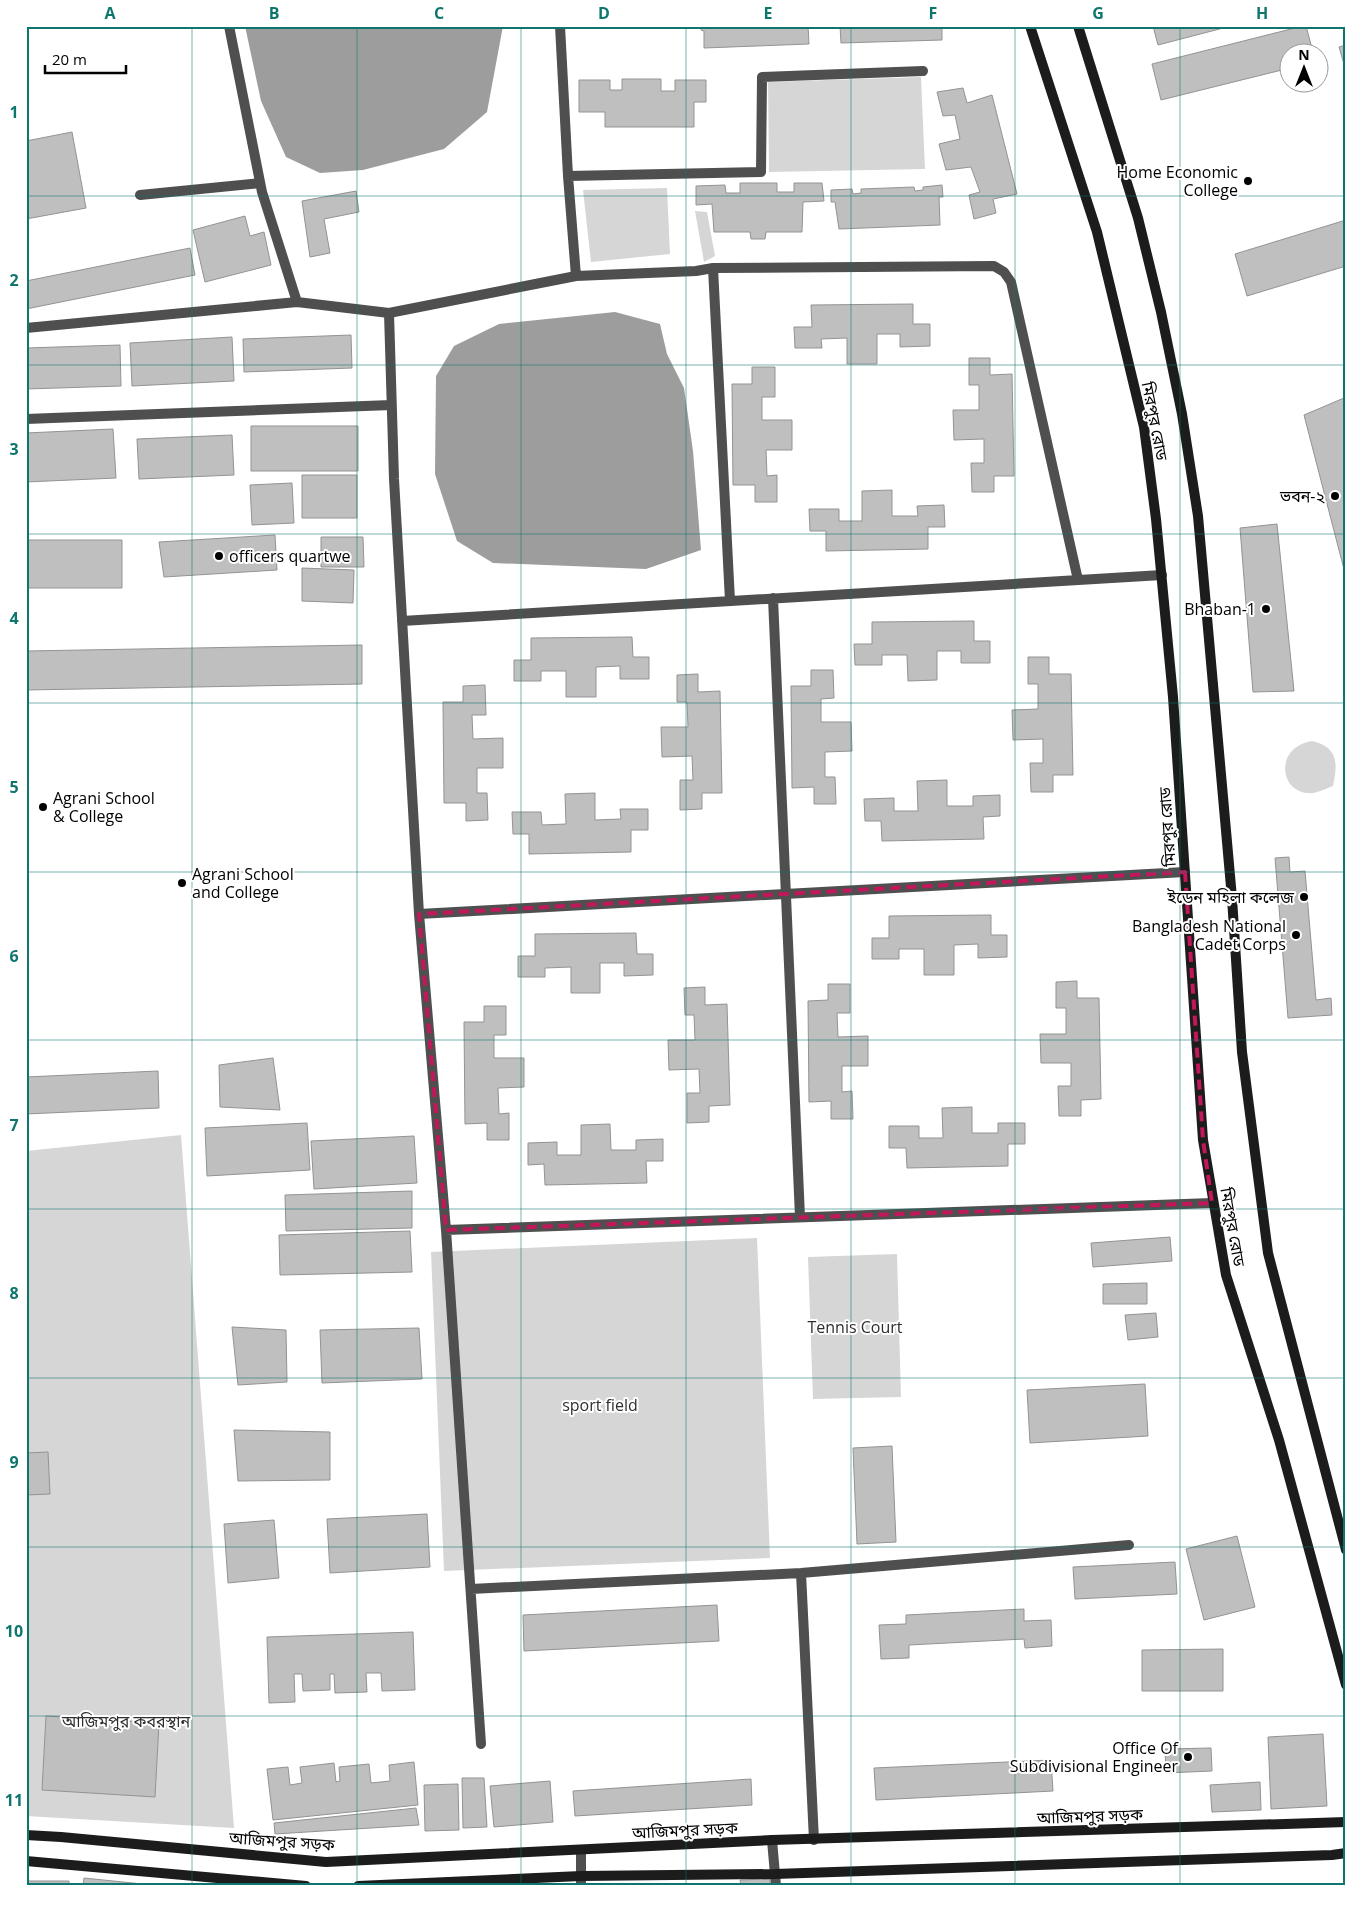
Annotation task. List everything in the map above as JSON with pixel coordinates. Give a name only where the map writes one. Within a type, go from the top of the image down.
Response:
[{"type":"main road","name":"মিরপুর রোড","points":[[1030,26],[1097,232],[1144,427],[1162,574],[1173,697],[1203,1140],[1212,1203],[1226,1276],[1279,1440],[1346,1684]]},
{"type":"main road","name":"মিরপুর রোড","points":[[1078,26],[1138,218],[1161,312],[1182,414],[1199,525],[1232,898],[1242,1052],[1268,1253],[1346,1550]]},
{"type":"main road","name":"আজিমপুর সড়ক","points":[[26,1836],[61,1837],[326,1862],[772,1840],[1346,1822]]},
{"type":"main road","points":[[358,1886],[581,1881],[1346,1853]]},
{"type":"main road","points":[[26,1861],[306,1886]]},
{"type":"street","points":[[229,26],[260,183],[297,302]]},
{"type":"street","points":[[560,26],[568,176],[576,276]]},
{"type":"street","points":[[568,176],[761,172],[762,77],[923,71]]},
{"type":"street","points":[[140,195],[260,183]]},
{"type":"street","points":[[26,328],[297,302],[389,313],[576,276],[696,271],[713,268],[994,266],[1004,272],[1011,282],[1078,580]]},
{"type":"street","points":[[713,268],[730,601]]},
{"type":"street","points":[[389,313],[391,404],[419,914],[446,1230],[482,1744]]},
{"type":"street","points":[[26,419],[391,404]]},
{"type":"street","points":[[402,621],[1162,574]]},
{"type":"street","points":[[773,598],[800,1217]]},
{"type":"street","points":[[419,914],[1185,872]]},
{"type":"street","points":[[446,1230],[1212,1203]]},
{"type":"street","points":[[472,1589],[801,1574],[1129,1546]]},
{"type":"street","points":[[801,1574],[814,1840]]},
{"type":"street","points":[[772,1840],[776,1886]]},
{"type":"street","points":[[580,1850],[581,1881]]},
{"type":"highlighted area","points":[[1185,872],[1203,1140],[1212,1203],[446,1230],[419,914]]},
{"type":"green space","points":[[921,77],[925,169],[769,172],[768,82]]},
{"type":"green space","points":[[667,188],[670,254],[591,262],[583,190]]},
{"type":"green space","points":[[695,211],[707,212],[715,256],[704,262]]},
{"type":"green space","points":[[1312,741],[1327,747],[1331,752],[1334,757],[1335,770],[1333,786],[1317,792],[1307,793],[1298,790],[1291,784],[1285,768],[1287,759],[1292,751],[1300,745]]},
{"type":"green space","name":"আজিমপুর কবরস্থান","points":[[181,1135],[234,1828],[26,1816],[26,1151]]},
{"type":"green space","name":"sport field","points":[[757,1238],[770,1558],[444,1571],[431,1252]]},
{"type":"green space","name":"Tennis Court","points":[[897,1254],[901,1397],[813,1399],[808,1257]]},
{"type":"shaded area","points":[[245,26],[503,26],[487,112],[444,149],[363,170],[320,173],[286,157],[261,101]]},
{"type":"shaded area","points":[[615,312],[660,324],[667,354],[684,388],[693,451],[701,550],[646,569],[493,563],[457,541],[435,474],[436,376],[454,346],[499,324]]},
{"type":"building","points":[[701,26],[808,26],[809,44],[704,48],[704,31],[701,30]]},
{"type":"building","points":[[840,26],[942,26],[942,40],[841,43]]},
{"type":"building","points":[[1153,26],[1231,26],[1158,45]]},
{"type":"building","points":[[1303,26],[1306,26],[1310,42],[1280,42],[1280,70],[1161,100],[1152,64]]},
{"type":"building","points":[[1346,45],[1346,71],[1339,47]]},
{"type":"building","points":[[622,79],[661,79],[661,91],[675,91],[675,80],[706,80],[706,102],[694,102],[694,127],[605,127],[605,112],[579,112],[579,80],[610,80],[610,90],[622,90]]},
{"type":"building","points":[[963,88],[967,103],[992,95],[1017,194],[993,199],[996,213],[974,219],[969,195],[980,192],[971,167],[946,170],[939,144],[960,139],[955,115],[943,116],[937,92]]},
{"type":"building","points":[[72,132],[86,208],[26,219],[26,141]]},
{"type":"building","points":[[740,183],[777,183],[777,192],[794,192],[794,183],[822,183],[824,201],[803,202],[802,232],[766,232],[765,239],[751,239],[750,232],[714,232],[712,204],[696,205],[696,186],[725,185],[726,193],[740,193]]},
{"type":"building","points":[[942,185],[943,197],[939,197],[940,225],[839,229],[835,202],[831,202],[831,190],[852,189],[853,194],[861,193],[861,189],[914,187],[915,191],[923,190],[923,187]]},
{"type":"building","points":[[356,191],[359,212],[324,219],[330,253],[310,257],[302,201]]},
{"type":"building","points":[[245,216],[250,236],[264,232],[271,265],[205,282],[193,230]]},
{"type":"building","points":[[1346,220],[1346,266],[1247,296],[1235,254]]},
{"type":"building","points":[[190,248],[195,275],[26,309],[26,281]]},
{"type":"building","points":[[913,304],[913,324],[930,324],[930,346],[900,347],[900,334],[877,334],[877,364],[847,364],[847,338],[821,339],[822,348],[795,348],[794,327],[812,327],[811,305]]},
{"type":"building","points":[[351,335],[352,368],[244,372],[243,339]]},
{"type":"building","points":[[232,337],[234,381],[132,386],[130,343]]},
{"type":"building","points":[[120,345],[121,386],[26,389],[26,348]]},
{"type":"building","points":[[969,358],[990,358],[990,375],[1012,374],[1014,476],[994,476],[994,492],[972,492],[971,463],[984,463],[984,439],[954,440],[953,410],[979,410],[979,385],[969,385]]},
{"type":"building","points":[[752,367],[775,367],[775,397],[762,397],[762,420],[792,420],[792,450],[766,450],[767,476],[777,475],[777,502],[755,502],[755,485],[733,485],[732,384],[752,384]]},
{"type":"building","name":"ভবন-২","points":[[1344,398],[1346,403],[1346,577],[1304,415]]},
{"type":"building","points":[[251,426],[358,426],[358,471],[251,471]]},
{"type":"building","points":[[113,429],[116,478],[26,482],[26,433]]},
{"type":"building","points":[[232,435],[234,475],[139,479],[137,439]]},
{"type":"building","points":[[302,475],[357,475],[357,518],[302,518]]},
{"type":"building","points":[[292,483],[294,523],[252,525],[250,485]]},
{"type":"building","points":[[892,490],[892,516],[918,516],[917,506],[944,505],[945,527],[928,527],[928,549],[826,551],[826,531],[810,531],[809,509],[839,509],[839,521],[862,521],[862,491]]},
{"type":"building","name":"Bhaban-1","points":[[1277,524],[1294,691],[1253,692],[1240,528]]},
{"type":"building","name":"officers quartwe","points":[[275,535],[277,570],[164,577],[159,542]]},
{"type":"building","points":[[321,537],[363,537],[364,567],[321,567]]},
{"type":"building","points":[[26,540],[122,540],[122,588],[26,588]]},
{"type":"building","points":[[302,568],[354,570],[353,603],[302,601]]},
{"type":"building","points":[[974,621],[974,641],[990,641],[990,663],[961,663],[961,651],[937,651],[937,680],[908,681],[907,655],[882,655],[882,665],[855,665],[854,644],[872,644],[872,622]]},
{"type":"building","points":[[632,637],[633,657],[649,657],[649,679],[620,679],[620,666],[596,667],[596,697],[566,697],[566,671],[541,671],[541,681],[514,681],[514,660],[531,660],[531,638]]},
{"type":"building","points":[[362,645],[362,684],[26,690],[26,651]]},
{"type":"building","points":[[1028,657],[1049,657],[1049,674],[1071,674],[1073,775],[1053,775],[1053,792],[1031,792],[1030,763],[1043,763],[1043,739],[1013,740],[1012,710],[1038,709],[1038,684],[1028,684]]},
{"type":"building","points":[[811,670],[833,670],[834,698],[821,699],[821,722],[851,722],[852,751],[825,752],[825,777],[835,777],[836,804],[814,804],[814,787],[792,788],[791,686],[811,686]]},
{"type":"building","points":[[698,674],[698,692],[720,691],[722,793],[702,793],[702,809],[680,810],[680,780],[693,780],[692,756],[662,757],[661,727],[688,727],[687,702],[677,702],[677,675]]},
{"type":"building","points":[[485,685],[486,715],[472,715],[473,739],[503,738],[503,768],[477,768],[477,793],[487,793],[488,820],[466,821],[466,803],[444,803],[443,702],[463,702],[463,686]]},
{"type":"building","points":[[947,780],[947,806],[973,806],[973,796],[1000,795],[1000,816],[983,817],[984,839],[882,841],[881,821],[865,821],[864,799],[894,798],[894,811],[918,811],[917,781]]},
{"type":"building","points":[[595,793],[595,820],[621,819],[620,809],[648,809],[648,830],[631,830],[631,852],[529,854],[529,834],[513,834],[512,812],[541,812],[542,825],[566,824],[565,794]]},
{"type":"building","name":"Bangladesh National Cadet Corps","points":[[1289,857],[1290,872],[1305,871],[1316,1000],[1331,998],[1332,1015],[1288,1018],[1275,858]]},
{"type":"building","points":[[991,915],[991,935],[1007,935],[1007,957],[978,958],[978,944],[954,945],[954,975],[924,975],[924,949],[899,949],[899,959],[872,959],[872,938],[889,938],[889,916]]},
{"type":"building","points":[[636,933],[637,954],[653,954],[653,975],[624,976],[624,963],[600,963],[600,993],[571,993],[571,967],[545,968],[545,977],[518,977],[518,956],[535,956],[535,934]]},
{"type":"building","points":[[1077,981],[1077,998],[1099,998],[1101,1099],[1081,1100],[1081,1116],[1059,1116],[1058,1086],[1071,1086],[1071,1063],[1041,1063],[1040,1034],[1066,1034],[1066,1008],[1056,1008],[1056,982]]},
{"type":"building","points":[[828,984],[850,984],[850,1013],[837,1013],[838,1037],[868,1036],[868,1066],[842,1066],[842,1092],[852,1091],[853,1119],[831,1119],[831,1101],[809,1102],[808,1001],[828,1000]]},
{"type":"building","points":[[705,987],[705,1005],[727,1004],[730,1105],[709,1106],[709,1122],[687,1123],[687,1093],[700,1093],[699,1069],[669,1070],[668,1040],[695,1040],[694,1015],[685,1015],[684,988]]},
{"type":"building","points":[[484,1006],[506,1006],[506,1035],[494,1035],[494,1058],[524,1058],[524,1087],[498,1088],[499,1114],[509,1113],[509,1140],[487,1140],[487,1123],[465,1124],[464,1022],[484,1022]]},
{"type":"building","points":[[273,1058],[280,1110],[220,1107],[219,1065]]},
{"type":"building","points":[[158,1071],[159,1108],[26,1114],[26,1077]]},
{"type":"building","points":[[972,1107],[972,1133],[998,1133],[998,1123],[1025,1123],[1025,1144],[1008,1144],[1008,1166],[907,1168],[906,1148],[889,1148],[889,1126],[919,1126],[919,1138],[943,1138],[942,1108]]},
{"type":"building","points":[[307,1123],[310,1170],[207,1176],[205,1128]]},
{"type":"building","points":[[610,1124],[611,1150],[636,1150],[636,1140],[663,1139],[663,1161],[646,1161],[647,1183],[545,1185],[544,1164],[528,1165],[528,1143],[557,1142],[557,1155],[581,1155],[581,1125]]},
{"type":"building","points":[[414,1136],[417,1183],[314,1189],[311,1141]]},
{"type":"building","points":[[412,1191],[412,1228],[286,1231],[285,1195]]},
{"type":"building","points":[[410,1231],[412,1272],[280,1275],[279,1235]]},
{"type":"building","points":[[1170,1237],[1172,1261],[1093,1267],[1091,1243]]},
{"type":"building","points":[[1147,1283],[1147,1304],[1103,1304],[1103,1284]]},
{"type":"building","points":[[1156,1313],[1158,1337],[1128,1340],[1125,1315]]},
{"type":"building","points":[[232,1327],[286,1330],[287,1382],[238,1385]]},
{"type":"building","points":[[419,1328],[422,1379],[322,1383],[320,1330]]},
{"type":"building","points":[[1145,1384],[1148,1436],[1030,1443],[1027,1390]]},
{"type":"building","points":[[234,1430],[330,1432],[330,1480],[238,1481]]},
{"type":"building","points":[[892,1446],[896,1542],[857,1544],[853,1448]]},
{"type":"building","points":[[48,1452],[50,1494],[26,1495],[26,1453]]},
{"type":"building","points":[[427,1514],[430,1567],[330,1573],[327,1519]]},
{"type":"building","points":[[274,1520],[279,1578],[228,1583],[224,1524]]},
{"type":"building","points":[[1237,1536],[1255,1607],[1204,1620],[1186,1549]]},
{"type":"building","points":[[1175,1562],[1177,1594],[1075,1599],[1073,1567]]},
{"type":"building","points":[[717,1605],[719,1641],[524,1651],[523,1615]]},
{"type":"building","points":[[1024,1609],[1024,1621],[1051,1620],[1052,1646],[1025,1648],[1024,1639],[909,1645],[909,1658],[881,1659],[879,1625],[906,1624],[906,1615]]},
{"type":"building","points":[[413,1632],[415,1690],[382,1691],[381,1673],[366,1673],[367,1692],[335,1693],[334,1674],[330,1674],[330,1690],[303,1691],[302,1674],[294,1674],[295,1702],[269,1703],[267,1637]]},
{"type":"building","points":[[1223,1649],[1223,1691],[1142,1691],[1142,1650]]},
{"type":"building","points":[[46,1716],[159,1723],[155,1797],[42,1790]]},
{"type":"building","points":[[1323,1734],[1327,1806],[1271,1809],[1268,1737]]},
{"type":"building","points":[[1211,1748],[1212,1771],[1166,1773],[1165,1749]]},
{"type":"building","points":[[1051,1760],[1053,1791],[876,1800],[874,1768]]},
{"type":"building","points":[[414,1762],[418,1805],[273,1820],[267,1769],[288,1767],[290,1785],[302,1783],[300,1767],[334,1763],[336,1782],[340,1781],[339,1767],[369,1764],[371,1783],[390,1781],[389,1765]]},
{"type":"building","points":[[462,1778],[484,1778],[487,1827],[463,1828]]},
{"type":"building","points":[[751,1779],[752,1805],[575,1816],[573,1791]]},
{"type":"building","points":[[550,1781],[553,1822],[494,1827],[490,1786]]},
{"type":"building","points":[[1260,1782],[1261,1810],[1212,1812],[1210,1785]]},
{"type":"building","points":[[458,1784],[459,1830],[425,1831],[424,1785]]},
{"type":"building","points":[[416,1808],[419,1825],[275,1834],[274,1823]]},
{"type":"building","points":[[84,1878],[162,1886],[83,1886]]},
{"type":"building","points":[[770,1879],[770,1886],[741,1886],[740,1880]]},
{"type":"building","points":[[26,1881],[69,1881],[69,1886],[26,1886]]},
{"type":"place","name":"Home Economic College","points":[[1248,181]]},
{"type":"place","name":"ভবন-২","points":[[1335,496]]},
{"type":"place","name":"officers quartwe","points":[[219,556]]},
{"type":"place","name":"Bhaban-1","points":[[1266,609]]},
{"type":"place","name":"Agrani School & College","points":[[43,807]]},
{"type":"place","name":"Agrani School and College","points":[[182,883]]},
{"type":"place","name":"ইডেন মহিলা কলেজ","points":[[1304,897]]},
{"type":"place","name":"Bangladesh National Cadet Corps","points":[[1296,935]]},
{"type":"place","name":"Office Of Subdivisional Engineer","points":[[1188,1757]]}]
